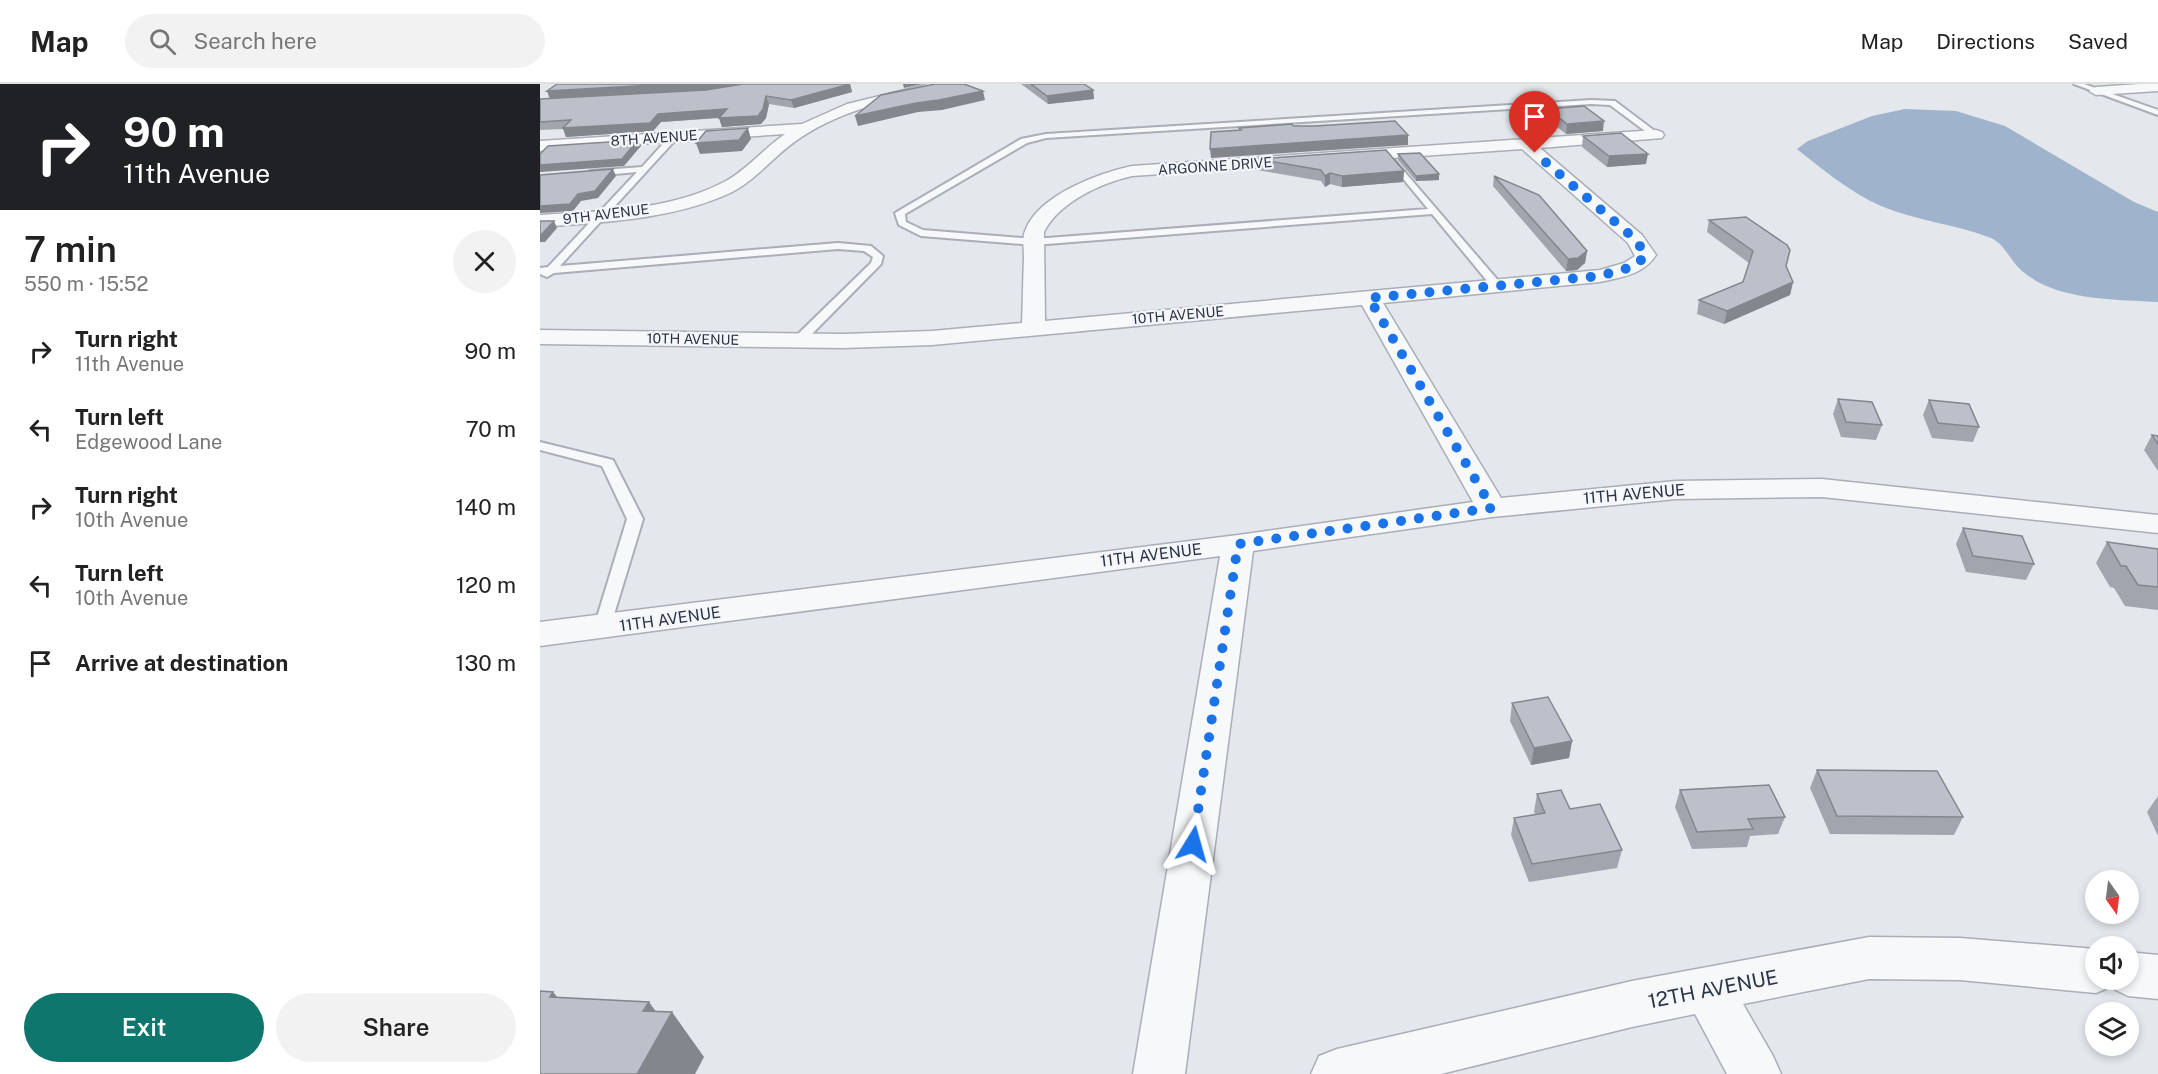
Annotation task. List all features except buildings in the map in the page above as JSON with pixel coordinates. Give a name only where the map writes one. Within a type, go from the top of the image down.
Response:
[{"type":"street","points":[[805,128],[879,100],[955,84]]},
{"type":"street","points":[[2096,91],[2158,87]]},
{"type":"street","name":"8TH AVENUE","points":[[540,146],[805,128]]},
{"type":"street","name":"9TH AVENUE","points":[[540,221],[600,216],[671,204],[717,192],[741,180],[782,143],[805,128]]},
{"type":"street","name":"ARGONNE DRIVE","points":[[1034,328],[1036,226],[1085,186],[1121,173],[1656,135]]},
{"type":"street","name":"10TH AVENUE","points":[[540,337],[798,340],[932,338],[1600,276],[1635,266],[1646,255],[1635,239],[1526,144]]},
{"type":"street","points":[[1369,298],[1492,508]]},
{"type":"street","name":"11TH AVENUE","points":[[540,634],[1238,544],[1492,508],[1676,490],[1822,488],[2158,524]]},
{"type":"street","points":[[1159,1074],[1238,544]]},
{"type":"street","name":"12TH AVENUE","points":[[1338,1074],[1632,1004],[1709,991],[1869,958],[1960,959],[2085,970]]},
{"type":"street","points":[[2139,975],[2158,977]]},
{"type":"street","points":[[1709,991],[1755,1074]]},
{"type":"lane","points":[[2077,84],[2158,113]]},
{"type":"lane","points":[[1435,211],[1034,242],[921,233],[902,223],[900,213],[1024,141],[1046,136],[1591,102],[1612,103],[1656,135]]},
{"type":"lane","points":[[540,281],[545,270],[600,216],[674,137]]},
{"type":"lane","points":[[1388,154],[1497,286]]},
{"type":"lane","points":[[586,173],[643,170]]},
{"type":"lane","points":[[545,270],[838,246],[867,248],[878,256],[876,264],[798,340]]},
{"type":"lane","points":[[540,446],[608,463],[635,519],[603,627]]},
{"type":"water","points":[[1905,109],[1956,111],[2005,126],[2134,202],[2158,212],[2158,302],[2087,297],[2052,288],[2022,271],[2000,244],[1991,238],[1881,206],[1827,173],[1797,149],[1808,141],[1872,116]]},
{"type":"route","points":[[1193,844],[1238,544],[1492,508],[1369,298],[1600,276],[1635,266],[1646,255],[1635,239],[1535,153]]}]
